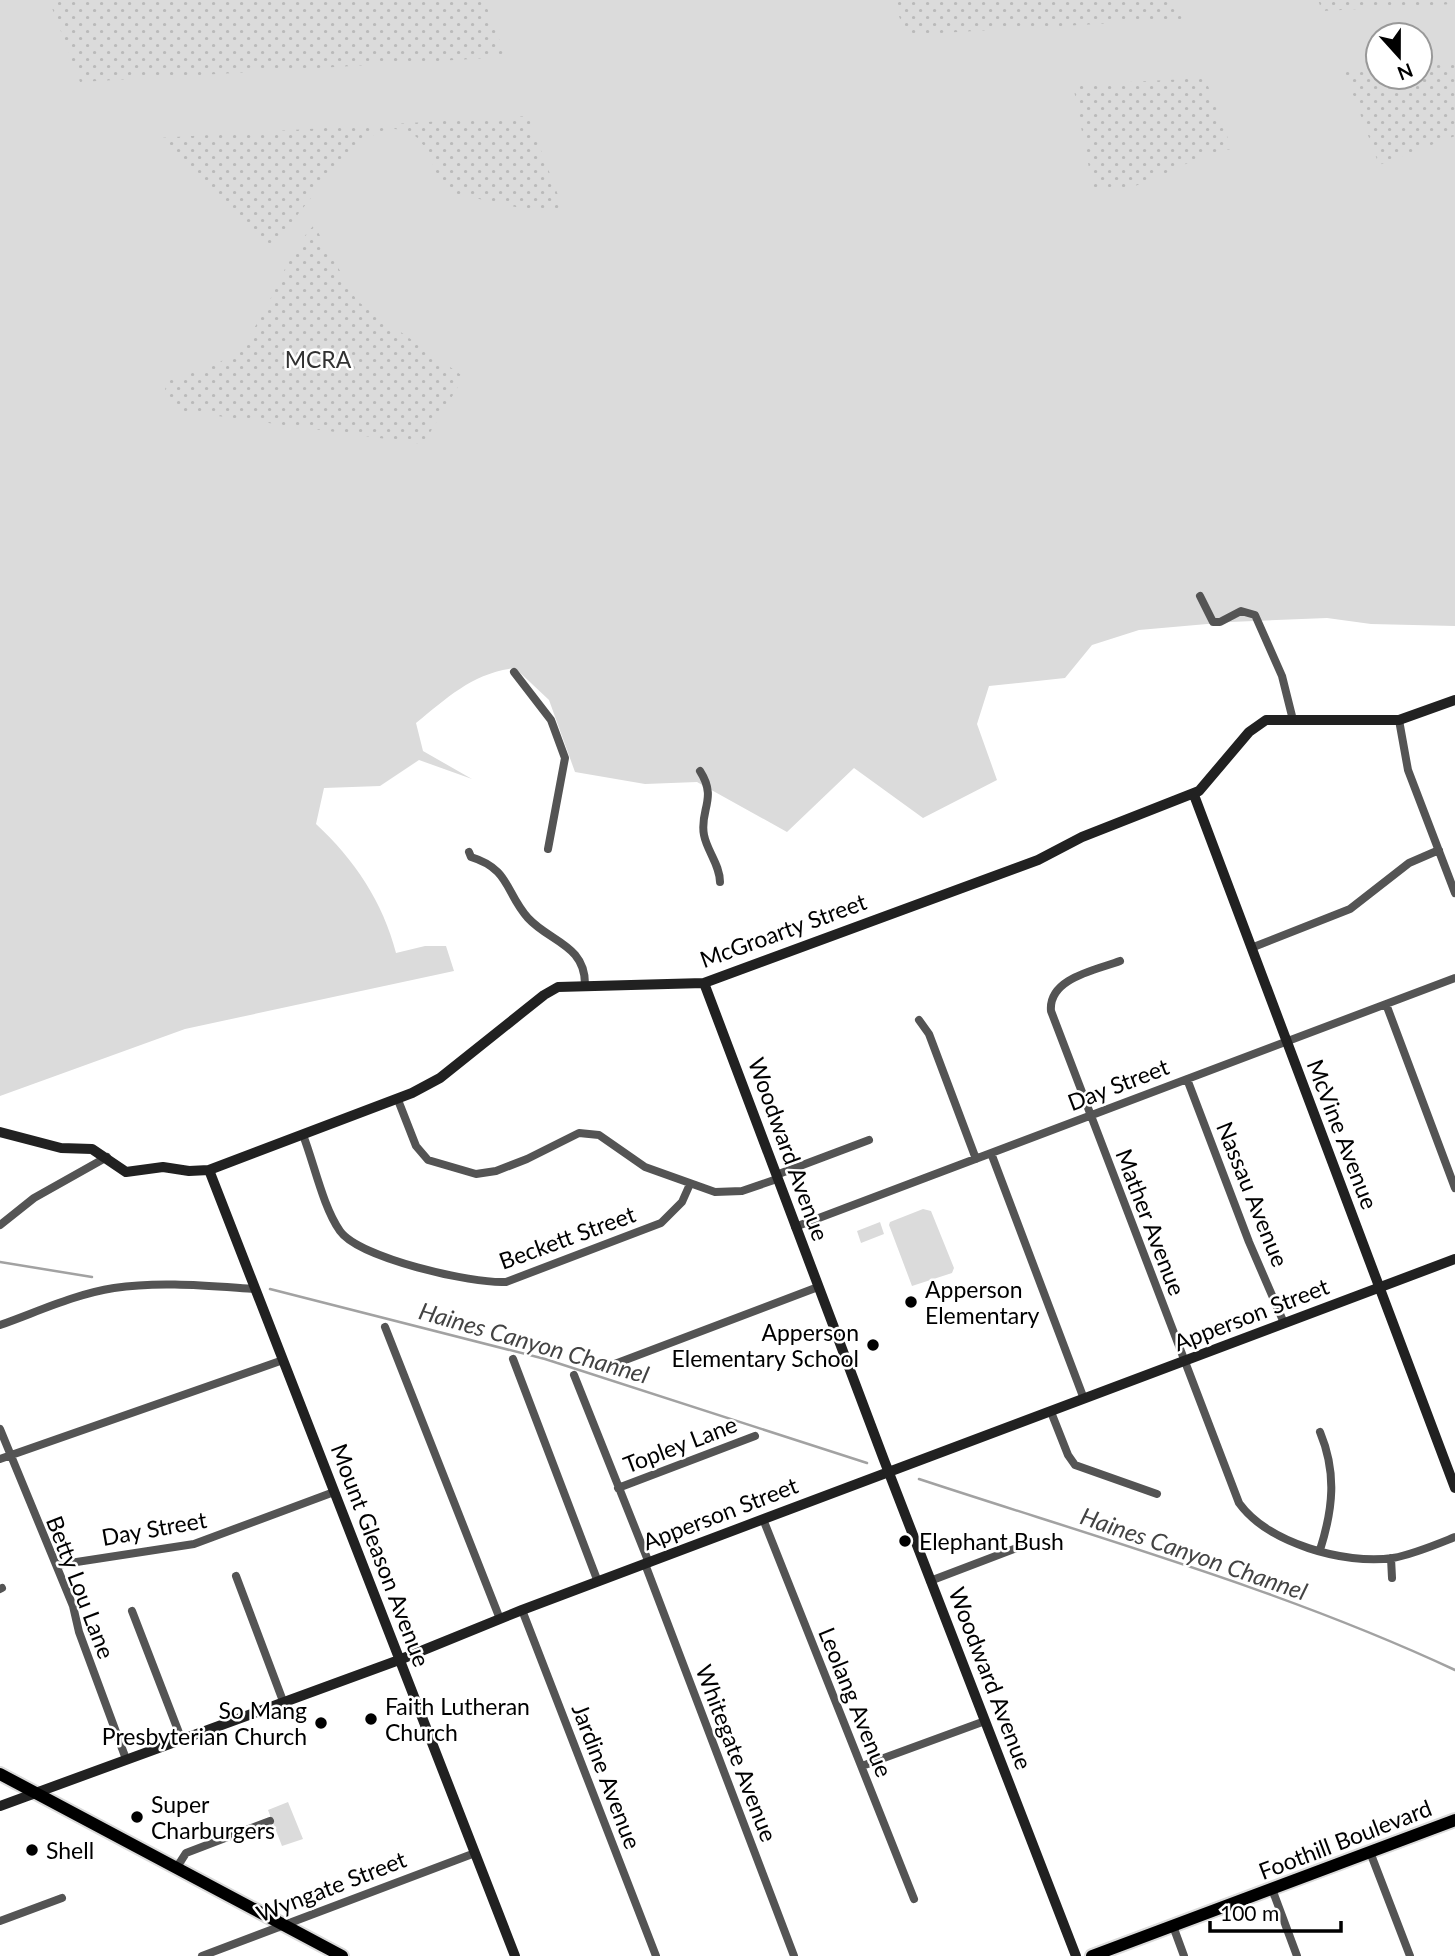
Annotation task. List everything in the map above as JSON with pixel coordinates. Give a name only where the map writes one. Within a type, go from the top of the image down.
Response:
[{"type":"main road","points":[[0,1774],[342,1956]]},
{"type":"main road","name":"Foothill Boulevard","points":[[1092,1956],[1455,1820]]},
{"type":"street","points":[[1199,596],[1213,622],[1220,622],[1241,611],[1250,612],[1259,621],[1282,676],[1293,720]]},
{"type":"street","points":[[514,672],[551,720],[565,758],[548,849]]},
{"type":"street","name":"McGroarty Street","points":[[0,1132],[61,1148],[92,1149],[126,1172],[163,1167],[188,1171],[209,1170],[398,1100],[440,1077],[544,995],[563,986],[704,983],[1038,860],[1082,837],[1194,795],[1204,788],[1259,722],[1399,720],[1455,700]]},
{"type":"street","points":[[1399,720],[1408,771],[1455,893]]},
{"type":"street","points":[[700,771],[707,782],[709,801],[704,835],[720,882]]},
{"type":"street","name":"McVine Avenue","points":[[1194,795],[1455,1488]]},
{"type":"street","points":[[1251,948],[1350,909],[1409,863],[1439,850]]},
{"type":"street","points":[[469,852],[471,857],[498,870],[530,920],[577,955],[584,967],[585,984]]},
{"type":"street","name":"Mather Avenue","points":[[1120,961],[1069,981],[1055,993],[1051,1011],[1239,1503],[1253,1519],[1271,1531],[1320,1550],[1353,1558],[1391,1558],[1455,1537]]},
{"type":"street","name":"Day Street","points":[[795,1227],[1455,978]]},
{"type":"street","name":"Woodward Avenue","points":[[704,983],[888,1472],[1076,1956]]},
{"type":"street","points":[[1386,1004],[1455,1188]]},
{"type":"street","points":[[919,1020],[929,1034],[976,1159]]},
{"type":"street","name":"Nassau Avenue","points":[[1187,1079],[1249,1242],[1284,1324]]},
{"type":"street","points":[[398,1100],[416,1146],[436,1165],[486,1174],[527,1159],[566,1137],[587,1133],[602,1137],[645,1167],[690,1184],[732,1192],[869,1140]]},
{"type":"street","name":"Beckett Street","points":[[303,1135],[336,1225],[352,1244],[371,1253],[480,1282],[506,1282],[661,1223],[682,1202],[690,1184]]},
{"type":"street","points":[[991,1153],[1084,1399]]},
{"type":"street","points":[[0,1225],[34,1198],[107,1157]]},
{"type":"street","name":"Mount Gleason Avenue","points":[[209,1170],[515,1956]]},
{"type":"street","name":"Apperson Street","points":[[0,1806],[399,1660],[522,1610],[1455,1259]]},
{"type":"street","points":[[0,1325],[74,1298],[113,1288],[164,1286],[255,1289]]},
{"type":"street","points":[[612,1365],[818,1287]]},
{"type":"street","points":[[385,1327],[500,1619]]},
{"type":"street","points":[[513,1359],[598,1582]]},
{"type":"street","points":[[0,1459],[283,1360]]},
{"type":"street","name":"Whitegate Avenue","points":[[574,1375],[794,1956]]},
{"type":"street","points":[[1051,1412],[1068,1455],[1075,1465],[1157,1494]]},
{"type":"street","name":"Betty Lou Lane","points":[[0,1429],[34,1518],[43,1529],[57,1565],[126,1759]]},
{"type":"street","points":[[1320,1432],[1331,1464],[1333,1486],[1331,1511],[1320,1550]]},
{"type":"street","name":"Topley Lane","points":[[618,1488],[755,1436]]},
{"type":"street","name":"Day Street","points":[[57,1565],[194,1544],[334,1492]]},
{"type":"street","name":"Leolang Avenue","points":[[763,1519],[842,1724],[862,1766],[914,1899]]},
{"type":"street","points":[[930,1581],[1030,1543]]},
{"type":"street","points":[[1391,1558],[1392,1578]]},
{"type":"street","points":[[236,1576],[283,1701]]},
{"type":"street","name":"Jardine Avenue","points":[[522,1610],[656,1956]]},
{"type":"street","points":[[132,1611],[181,1738]]},
{"type":"street","points":[[862,1766],[985,1721]]},
{"type":"street","points":[[177,1867],[186,1853],[270,1821]]},
{"type":"street","points":[[1370,1852],[1410,1956]]},
{"type":"street","name":"Wyngate Street","points":[[202,1956],[475,1853]]},
{"type":"street","points":[[1272,1889],[1297,1956]]},
{"type":"street","points":[[0,1921],[62,1898]]},
{"type":"street","points":[[1173,1926],[1184,1956]]},
{"type":"green space","points":[[0,0],[1455,0],[1455,626],[1371,624],[1327,618],[1230,622],[1139,630],[1092,645],[1065,678],[989,686],[977,724],[997,780],[923,818],[854,768],[787,832],[697,782],[645,784],[575,772],[549,700],[515,668],[486,675],[462,688],[416,723],[423,751],[472,779],[419,760],[380,786],[324,788],[316,824],[343,852],[365,882],[383,916],[396,953],[425,946],[446,946],[454,971],[185,1029],[0,1096]]},
{"type":"green space","points":[[49,0],[484,0],[506,57],[80,82]]},
{"type":"green space","points":[[893,0],[1176,0],[1183,19],[906,35]]},
{"type":"green space","points":[[1318,0],[1455,0],[1455,4],[1322,11]]},
{"type":"green space","points":[[1455,64],[1455,136],[1379,165],[1344,70],[1364,69],[1364,91],[1434,91],[1434,65]]},
{"type":"green space","points":[[1205,78],[1232,149],[1196,159],[1125,189],[1093,189],[1073,85]]},
{"type":"green space","points":[[528,116],[564,211],[538,212],[452,193],[440,179],[417,137],[409,132],[389,129],[377,133],[352,153],[305,205],[273,250],[158,138]]},
{"type":"green space","name":"MCRA","points":[[314,225],[357,301],[464,377],[423,444],[181,411],[171,405],[165,389],[170,380],[220,362],[237,349],[251,333],[290,259]]},
{"type":"green space","points":[[923,1209],[931,1211],[954,1268],[952,1273],[912,1286],[889,1225],[890,1222]]},
{"type":"green space","points":[[880,1222],[884,1234],[861,1243],[857,1231]]},
{"type":"green space","points":[[288,1802],[303,1839],[282,1846],[268,1810]]},
{"type":"waterway","name":"Haines Canyon Channel","points":[[0,1262],[92,1277]]},
{"type":"waterway","name":"Haines Canyon Channel","points":[[270,1289],[545,1359],[867,1463]]},
{"type":"waterway","name":"Haines Canyon Channel","points":[[919,1479],[1257,1590],[1390,1641],[1455,1670]]},
{"type":"place","name":"Apperson Elementary","points":[[911,1302]]},
{"type":"place","name":"Apperson Elementary School","points":[[873,1345]]},
{"type":"place","name":"Elephant Bush","points":[[905,1541]]},
{"type":"place","name":"Faith Lutheran Church","points":[[371,1719]]},
{"type":"place","name":"So Mang Presbyterian Church","points":[[321,1723]]},
{"type":"place","name":"Super Charburgers","points":[[137,1817]]},
{"type":"place","name":"Shell","points":[[32,1850]]}]
